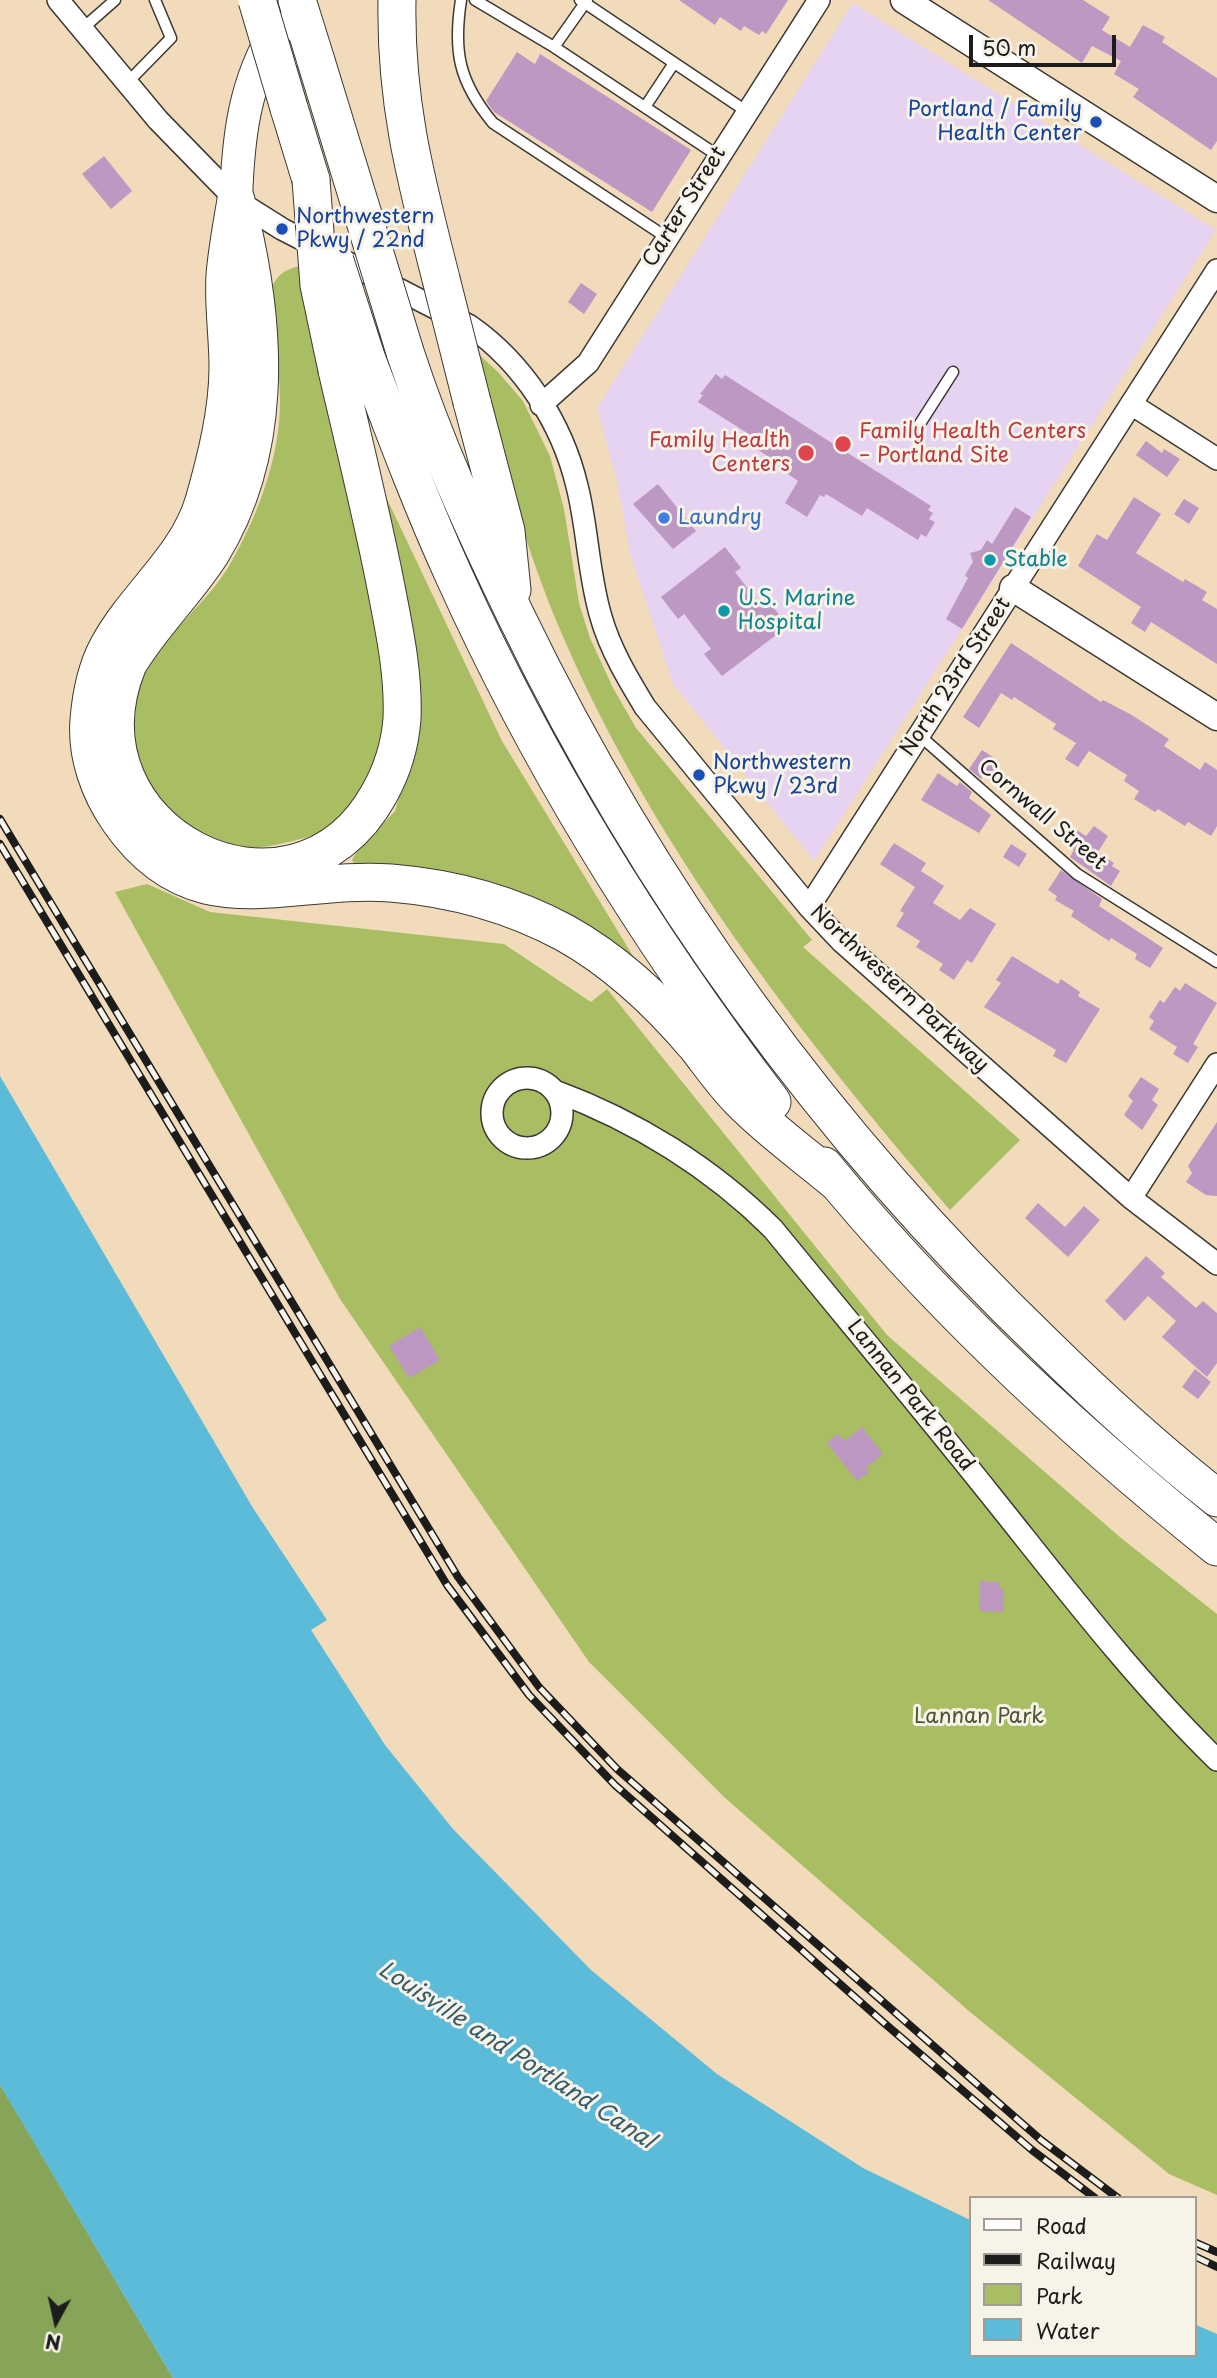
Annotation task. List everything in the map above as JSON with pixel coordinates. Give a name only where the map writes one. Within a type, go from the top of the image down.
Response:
[{"type":"highway","points":[[257,0],[311,180],[319,285],[352,364],[416,489],[456,579],[556,775],[628,895],[720,1033],[839,1184],[908,1262],[1001,1357],[1086,1437],[1217,1547]]},
{"type":"highway","points":[[296,0],[405,352],[470,523],[562,710],[643,852],[717,965],[826,1109],[907,1205],[1001,1304],[1091,1390],[1217,1498]]},
{"type":"highway","points":[[397,0],[402,113],[411,163],[506,531],[514,612]]},
{"type":"highway","points":[[236,200],[252,269],[261,337],[260,390],[251,445],[236,498],[212,551],[128,664],[120,685],[115,731],[121,766],[128,785],[154,822],[188,849],[235,865],[267,867],[288,864],[322,851],[342,839],[359,824],[376,801],[389,775],[399,738],[402,699],[398,649],[352,364]]},
{"type":"highway","points":[[236,200],[225,275],[228,369],[222,422],[204,503],[175,558],[108,647],[93,692],[89,726],[93,764],[117,817],[149,853],[176,872],[208,886],[250,892],[340,882],[410,885],[473,896],[542,921],[584,945],[630,978],[663,1010],[740,1100],[839,1184]]},
{"type":"main road","points":[[236,200],[238,138],[253,76],[266,47],[296,0]]},
{"type":"street","name":"Northwestern Parkway","points":[[58,0],[158,120],[236,200],[282,229],[470,326],[490,340],[520,369],[565,446],[578,487],[587,560],[601,618],[627,677],[645,708],[808,907],[842,942],[1131,1198],[1217,1264]]},
{"type":"street","name":"Carter Street","points":[[541,405],[588,363],[717,155],[819,0]]},
{"type":"street","points":[[904,0],[1217,199]]},
{"type":"street","name":"North 23rd Street","points":[[808,907],[1217,270]]},
{"type":"street","points":[[1131,404],[1217,459]]},
{"type":"street","points":[[1013,588],[1217,717]]},
{"type":"street","points":[[1131,1198],[1217,1064]]},
{"type":"street","name":"Lannan Park Road","points":[[555,1091],[603,1108],[652,1136],[744,1200],[773,1229],[934,1423],[1091,1620],[1174,1718],[1217,1760]]},
{"type":"lane","points":[[82,29],[115,0]]},
{"type":"lane","points":[[127,83],[170,38],[155,0]]},
{"type":"lane","points":[[461,0],[456,35],[460,66],[472,98],[493,123],[666,237]]},
{"type":"lane","points":[[475,0],[554,47],[717,155]]},
{"type":"lane","points":[[554,47],[584,1],[746,111]]},
{"type":"lane","points":[[645,107],[674,63]]},
{"type":"lane","points":[[914,433],[953,372]]},
{"type":"lane","name":"Cornwall Street","points":[[919,735],[1077,874],[1217,961]]},
{"type":"shaded area","name":"Family Health Centers – Portland Site","points":[[853,3],[1216,230],[814,861],[673,684],[630,553],[618,486],[597,408]]},
{"type":"green space","points":[[303,265],[374,595],[385,669],[383,738],[372,776],[336,823],[321,832],[293,841],[264,847],[247,847],[205,834],[185,822],[153,790],[141,771],[134,749],[131,727],[133,702],[152,659],[229,566],[257,508],[271,466],[279,423],[279,376],[269,296],[281,274]]},
{"type":"green space","points":[[473,349],[523,401],[550,456],[564,509],[579,603],[590,638],[613,688],[636,728],[812,940],[803,947],[1020,1140],[950,1210],[838,1076],[733,936],[639,788],[598,711],[547,598],[512,492]]},
{"type":"green space","points":[[377,478],[502,741],[633,956],[633,966],[355,865],[352,860],[395,811],[409,762]]},
{"type":"green space","name":"Lannan Park","points":[[147,884],[210,912],[504,944],[591,1002],[607,989],[887,1335],[1121,1538],[1217,1614],[1217,2195],[1169,2174],[970,2012],[724,1797],[589,1662],[340,1299],[115,892]]},
{"type":"green space","points":[[0,2085],[8,2098],[173,2378],[0,2378]]},
{"type":"water","name":"Louisville and Portland Canal","points":[[0,1076],[253,1508],[327,1620],[311,1630],[385,1745],[453,1829],[591,1970],[717,2074],[863,2168],[968,2219],[968,2357],[1196,2357],[1196,2325],[1217,2334],[1217,2378],[173,2378],[0,2085]]},
{"type":"building","points":[[679,0],[788,0],[766,34],[762,31],[759,35],[744,26],[741,31],[720,17],[715,25]]},
{"type":"building","points":[[988,0],[1083,0],[1110,17],[1102,30],[1130,47],[1143,25],[1165,37],[1162,42],[1217,78],[1217,141],[1211,150],[1133,97],[1139,89],[1114,74],[1121,61],[1092,46],[1082,63]]},
{"type":"building","points":[[517,52],[535,64],[540,54],[691,150],[652,212],[494,112],[486,101]]},
{"type":"building","points":[[104,156],[132,191],[111,209],[82,174]]},
{"type":"building","points":[[581,283],[597,294],[584,314],[568,302]]},
{"type":"building","name":"Family Health Centers","points":[[716,374],[722,379],[725,375],[931,506],[928,510],[933,513],[929,519],[935,522],[926,537],[921,534],[918,540],[867,508],[862,516],[826,494],[824,497],[820,495],[807,517],[785,503],[798,481],[778,467],[780,464],[747,443],[752,436],[698,402],[703,395],[700,394]]},
{"type":"building","points":[[1146,441],[1162,453],[1164,449],[1180,459],[1167,477],[1136,455]]},
{"type":"building","name":"Laundry","points":[[658,484],[696,531],[673,549],[633,504]]},
{"type":"building","points":[[1134,497],[1161,514],[1136,553],[1183,582],[1185,579],[1207,592],[1202,600],[1217,609],[1217,664],[1151,622],[1145,632],[1131,623],[1141,607],[1078,566],[1097,534],[1107,540]]},
{"type":"building","points":[[1184,499],[1199,508],[1189,524],[1174,514]]},
{"type":"building","name":"Stable","points":[[1015,507],[1031,517],[962,629],[946,619],[968,578],[965,575],[973,562],[970,553],[981,550],[987,540],[992,544]]},
{"type":"building","name":"U.S. Marine Hospital","points":[[725,547],[741,568],[735,572],[762,607],[769,602],[788,626],[722,676],[704,654],[711,649],[684,614],[678,619],[661,597]]},
{"type":"building","points":[[1011,643],[1101,702],[1103,700],[1130,714],[1169,739],[1164,746],[1200,770],[1205,762],[1217,770],[1217,826],[1211,836],[1188,822],[1185,826],[1158,809],[1155,812],[1134,799],[1139,791],[1124,781],[1127,775],[1089,751],[1078,767],[1065,759],[1076,743],[1053,729],[1056,724],[1014,697],[1012,700],[1001,693],[979,728],[963,717]]},
{"type":"building","points":[[982,750],[999,761],[989,778],[984,775],[981,779],[969,769]]},
{"type":"building","points":[[938,773],[957,786],[960,782],[972,792],[969,798],[991,815],[979,833],[921,800]]},
{"type":"building","points":[[1094,826],[1108,836],[1098,852],[1114,863],[1112,866],[1120,871],[1111,886],[1070,857],[1074,850],[1062,842],[1072,827],[1086,836]]},
{"type":"building","points":[[894,843],[926,863],[921,871],[944,886],[933,903],[960,920],[970,908],[996,924],[972,963],[967,960],[954,980],[939,970],[943,964],[916,947],[920,941],[896,926],[904,913],[900,911],[915,887],[880,864]]},
{"type":"building","points":[[1011,844],[1027,854],[1019,867],[1003,857]]},
{"type":"building","points":[[1061,870],[1102,899],[1099,906],[1163,948],[1150,968],[1135,959],[1137,954],[1111,938],[1109,941],[1098,934],[1071,916],[1074,911],[1055,900],[1057,896],[1048,890]]},
{"type":"building","points":[[1012,956],[1058,984],[1061,979],[1080,992],[1078,996],[1100,1009],[1066,1063],[1053,1056],[1056,1050],[984,1007],[1001,983],[996,980]]},
{"type":"building","points":[[1185,983],[1217,1003],[1193,1044],[1198,1047],[1188,1063],[1173,1054],[1177,1047],[1149,1029],[1154,1021],[1149,1017],[1160,1000],[1164,1003],[1175,987],[1180,991]]},
{"type":"building","points":[[1141,1077],[1159,1089],[1152,1100],[1158,1105],[1142,1130],[1124,1115],[1133,1101],[1128,1096]]},
{"type":"building","points":[[1217,1122],[1217,1196],[1206,1195],[1186,1182],[1192,1173],[1188,1166]]},
{"type":"building","points":[[1038,1203],[1065,1227],[1084,1206],[1100,1220],[1068,1257],[1025,1218]]},
{"type":"building","points":[[1146,1256],[1165,1273],[1161,1277],[1196,1308],[1203,1301],[1217,1313],[1217,1363],[1207,1377],[1162,1337],[1176,1321],[1148,1296],[1125,1321],[1105,1301]]},
{"type":"building","points":[[420,1327],[440,1360],[409,1378],[389,1346]]},
{"type":"building","points":[[1195,1369],[1211,1382],[1198,1399],[1182,1387]]},
{"type":"building","points":[[862,1427],[883,1454],[866,1468],[869,1472],[857,1481],[827,1443],[837,1434],[845,1441]]},
{"type":"building","points":[[980,1581],[999,1582],[999,1589],[1004,1589],[1003,1612],[979,1611]]},
{"type":"railway","points":[[0,819],[458,1577],[539,1687],[617,1769],[1041,2140],[1115,2196]]},
{"type":"railway","points":[[0,844],[447,1585],[529,1695],[615,1785],[883,2022],[1032,2150],[1092,2196]]},
{"type":"railway","points":[[1196,2243],[1217,2252]]},
{"type":"railway","points":[[1196,2257],[1217,2267]]},
{"type":"place","name":"Portland / Family Health Center","points":[[1096,122]]},
{"type":"place","name":"Northwestern Pkwy / 22nd","points":[[282,229]]},
{"type":"place","name":"Family Health Centers – Portland Site","points":[[843,444]]},
{"type":"place","name":"Family Health Centers","points":[[806,453]]},
{"type":"place","name":"Laundry","points":[[664,518]]},
{"type":"place","name":"Stable","points":[[990,560]]},
{"type":"place","name":"U.S. Marine Hospital","points":[[724,611]]},
{"type":"place","name":"Northwestern Pkwy / 23rd","points":[[699,775]]}]
